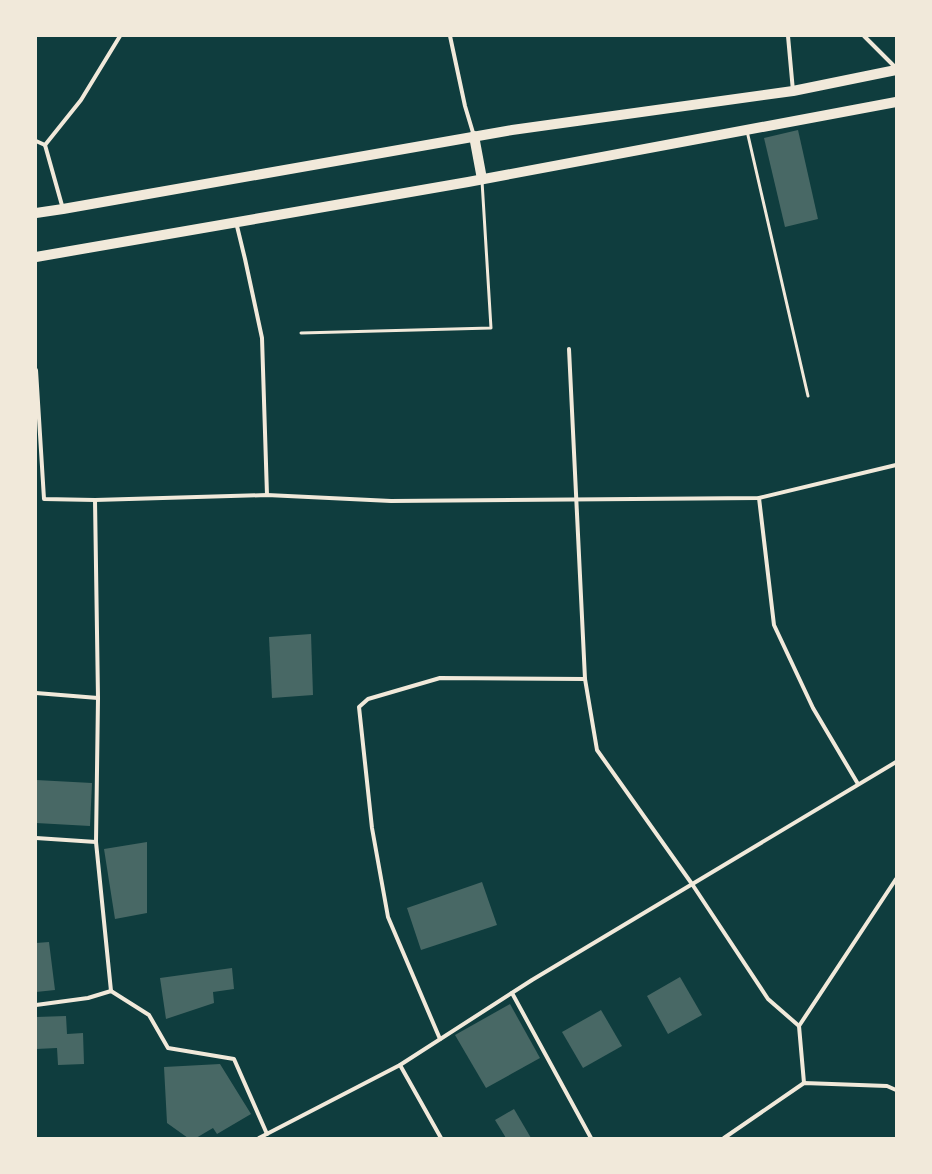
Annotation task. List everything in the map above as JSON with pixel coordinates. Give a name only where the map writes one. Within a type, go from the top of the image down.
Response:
[{"type":"main road","points":[[36,212],[63,209],[474,136],[793,91],[896,69]]},
{"type":"main road","points":[[36,257],[482,179],[896,102]]},
{"type":"main road","points":[[474,136],[482,179]]},
{"type":"street","points":[[45,146],[81,100],[120,36]]},
{"type":"street","points":[[450,36],[465,106],[474,136]]},
{"type":"street","points":[[788,36],[793,91]]},
{"type":"street","points":[[864,36],[896,69]]},
{"type":"street","points":[[36,141],[45,146],[63,209]]},
{"type":"street","points":[[236,222],[262,338],[267,495]]},
{"type":"street","points":[[569,349],[585,679],[598,750],[692,884],[768,999],[799,1026]]},
{"type":"street","points":[[36,370],[44,499],[95,500],[267,495],[391,501],[759,498],[896,464]]},
{"type":"street","points":[[759,498],[774,625],[813,708],[858,784]]},
{"type":"street","points":[[95,500],[98,698],[96,842],[111,991]]},
{"type":"street","points":[[440,1039],[388,917],[372,828],[359,707],[368,699],[440,678],[585,679]]},
{"type":"street","points":[[36,693],[98,698]]},
{"type":"street","points":[[259,1138],[400,1065],[512,993],[896,762]]},
{"type":"street","points":[[36,838],[96,842]]},
{"type":"street","points":[[804,1083],[799,1026],[896,879]]},
{"type":"street","points":[[36,1005],[88,998],[111,991],[149,1015],[168,1048],[234,1059],[267,1134]]},
{"type":"street","points":[[512,993],[591,1138]]},
{"type":"street","points":[[400,1065],[441,1138]]},
{"type":"street","points":[[724,1138],[804,1083],[887,1086],[896,1090]]},
{"type":"lane","points":[[747,130],[808,396]]},
{"type":"lane","points":[[301,333],[490,328],[482,179]]},
{"type":"building","points":[[798,130],[818,219],[785,227],[764,138]]},
{"type":"building","points":[[311,634],[313,695],[272,698],[269,637]]},
{"type":"building","points":[[36,780],[92,783],[90,826],[36,823]]},
{"type":"building","points":[[147,842],[147,913],[115,919],[104,849]]},
{"type":"building","points":[[482,882],[497,925],[421,950],[407,908]]},
{"type":"building","points":[[49,942],[55,990],[36,992],[36,943]]},
{"type":"building","points":[[232,968],[234,989],[213,992],[214,1003],[166,1019],[160,978]]},
{"type":"building","points":[[680,977],[702,1015],[668,1034],[647,996]]},
{"type":"building","points":[[510,1004],[540,1058],[486,1088],[455,1035]]},
{"type":"building","points":[[601,1010],[622,1046],[583,1068],[562,1032]]},
{"type":"building","points":[[66,1016],[67,1034],[83,1033],[84,1064],[58,1065],[57,1048],[36,1049],[36,1017]]},
{"type":"building","points":[[220,1064],[251,1114],[217,1134],[213,1128],[196,1138],[188,1138],[167,1123],[164,1067]]},
{"type":"building","points":[[514,1109],[531,1138],[506,1138],[495,1120]]}]
